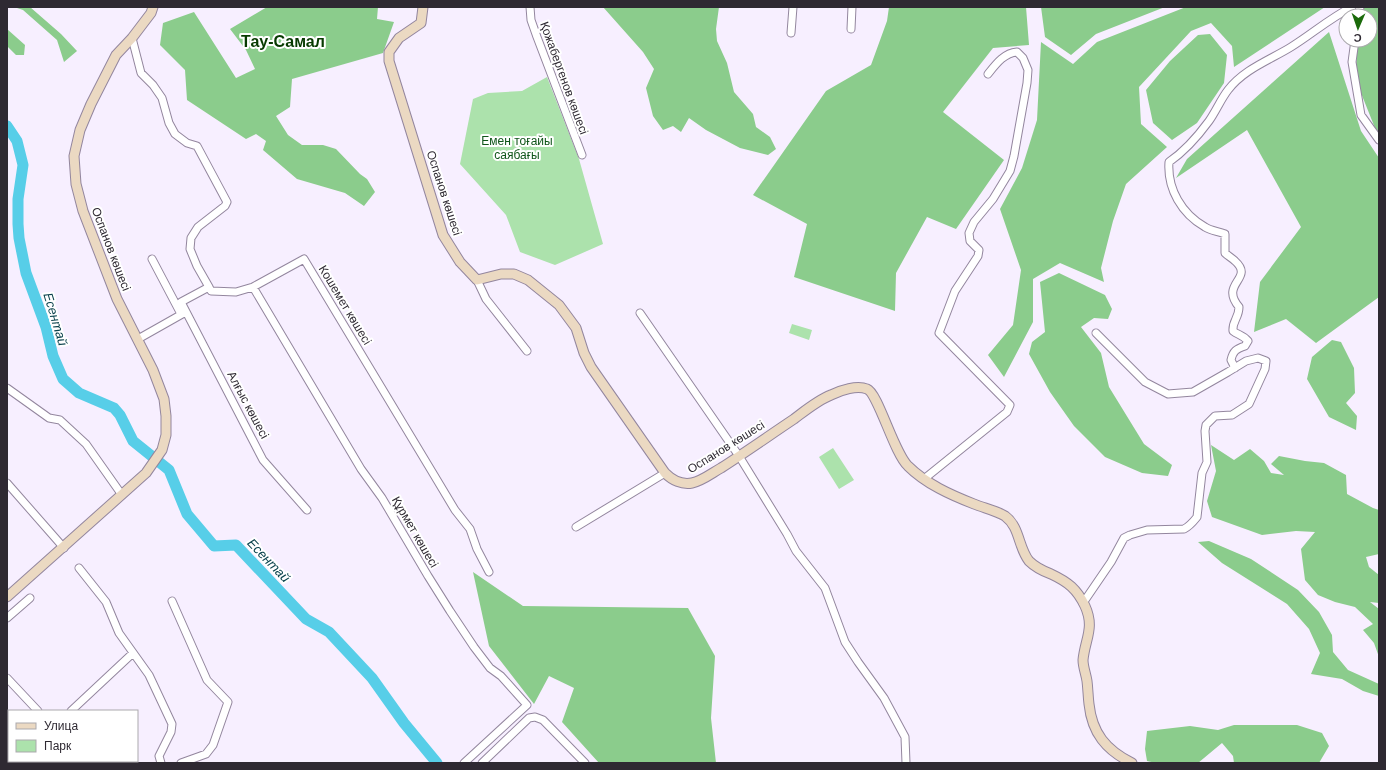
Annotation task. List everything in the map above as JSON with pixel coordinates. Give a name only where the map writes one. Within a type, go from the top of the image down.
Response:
[{"type":"street","name":"Оспанов көшесі","points":[[7,597],[64,548],[146,473],[162,450],[166,435],[164,399],[138,339],[117,299],[83,211],[76,184],[74,156],[80,130],[91,104],[116,55],[132,38],[151,13],[153,7]]},
{"type":"street","name":"Оспанов көшесі","points":[[423,7],[421,23],[399,38],[389,52],[389,61],[443,235],[460,262],[477,280],[501,274],[514,274],[528,280],[559,305],[576,328],[584,353],[591,367],[665,473],[672,480],[689,484],[698,482],[830,395],[852,388],[868,389],[876,401],[899,454],[907,466],[933,486],[958,498],[1004,516],[1014,525],[1020,544],[1029,560],[1039,569],[1059,578],[1078,592],[1090,618],[1090,633],[1085,647],[1083,662],[1092,719],[1097,733],[1104,743],[1120,757],[1132,763]]},
{"type":"street","name":"Қожабергенов көшесі","points":[[530,7],[531,20],[582,156]]},
{"type":"street","points":[[791,33],[793,7]]},
{"type":"street","points":[[851,29],[852,7]]},
{"type":"street","points":[[1235,368],[1231,360],[1233,352],[1236,349],[1245,346],[1248,341],[1244,336],[1236,334],[1233,331],[1232,325],[1239,314],[1239,307],[1234,301],[1232,294],[1234,286],[1240,278],[1242,270],[1237,262],[1225,253],[1225,234],[1206,228],[1194,220],[1179,202],[1170,185],[1168,171],[1169,162],[1177,157],[1194,140],[1228,89],[1246,73],[1289,48],[1335,16],[1352,7]]},
{"type":"street","points":[[132,38],[141,73],[153,85],[162,98],[169,123],[175,134],[187,143],[197,146],[227,202],[198,227],[191,238],[190,249],[197,266],[209,287]]},
{"type":"street","points":[[1354,48],[1352,62],[1362,115],[1379,140]]},
{"type":"street","points":[[924,479],[1007,412],[1010,405],[939,333],[955,291],[978,256],[979,250],[970,241],[969,233],[974,222],[993,199],[1010,171],[1014,156],[1028,70],[1023,58],[1017,52],[1010,52],[1000,60],[988,74]]},
{"type":"street","name":"Алғыс көшесі","points":[[152,259],[250,432],[263,460],[307,510]]},
{"type":"street","name":"Кошемет көшесі","points":[[209,287],[211,291],[236,292],[253,287],[304,259],[455,510],[470,529],[477,549],[489,572]]},
{"type":"street","points":[[477,280],[486,299],[527,351]]},
{"type":"street","name":"Алғыс көшесі","points":[[183,313],[181,302],[209,287]]},
{"type":"street","name":"Құрмет көшесі","points":[[253,287],[361,469],[382,498],[454,617],[490,668],[500,676],[528,705],[464,763]]},
{"type":"street","points":[[138,339],[183,313]]},
{"type":"street","points":[[640,313],[739,456],[796,551],[825,588],[845,642],[884,698],[905,737],[906,763]]},
{"type":"street","points":[[1083,603],[1111,562],[1124,538],[1147,530],[1184,529],[1197,517],[1202,473],[1207,462],[1206,426],[1215,416],[1232,415],[1249,404],[1265,369],[1266,361],[1258,358],[1246,361],[1193,392],[1168,394],[1145,382],[1096,333]]},
{"type":"street","points":[[7,388],[49,418],[60,420],[86,444],[122,494]]},
{"type":"street","points":[[576,527],[665,473]]},
{"type":"street","points":[[7,483],[64,548]]},
{"type":"street","points":[[79,568],[106,602],[119,633],[149,675],[172,724],[171,732],[159,756],[161,763]]},
{"type":"street","points":[[7,618],[30,598]]},
{"type":"street","points":[[172,601],[207,680],[228,702],[213,745],[206,754],[181,763]]},
{"type":"street","points":[[73,710],[133,653]]},
{"type":"street","points":[[7,678],[37,710]]},
{"type":"street","points":[[482,763],[529,718],[535,716],[543,720],[584,763]]},
{"type":"green space","points":[[14,7],[30,7],[61,34],[77,51],[64,62],[57,40],[23,10]]},
{"type":"green space","points":[[267,7],[378,7],[377,19],[394,22],[383,53],[292,79],[290,107],[276,116],[288,135],[302,145],[323,145],[336,149],[360,174],[367,179],[375,192],[364,206],[345,193],[297,179],[263,150],[266,141],[256,134],[246,139],[187,100],[185,70],[160,45],[163,23],[194,12],[236,78],[255,69],[246,50],[230,29]]},
{"type":"green space","points":[[603,7],[719,7],[716,29],[717,41],[727,63],[734,92],[753,114],[756,127],[770,137],[776,149],[768,155],[740,148],[706,130],[689,118],[681,132],[673,126],[663,130],[653,116],[646,88],[654,69],[643,52]]},
{"type":"green space","points":[[889,7],[1026,7],[1029,45],[993,48],[943,112],[1004,160],[956,229],[927,217],[896,273],[895,311],[794,277],[807,224],[753,195],[826,91],[871,65],[887,21]]},
{"type":"green space","points":[[1041,7],[1165,7],[1096,34],[1071,55],[1045,37]]},
{"type":"green space","points":[[1186,7],[1325,7],[1234,67],[1232,46],[1211,23],[1191,31],[1139,87],[1141,124],[1167,147],[1126,184],[1113,221],[1101,268],[1104,282],[1060,263],[1033,279],[1033,322],[1004,377],[988,355],[1013,325],[1021,270],[1000,209],[1022,168],[1037,120],[1041,42],[1073,64],[1097,42]]},
{"type":"green space","points":[[1379,7],[1379,138],[1355,78],[1357,48],[1378,48],[1378,8],[1360,8]]},
{"type":"green space","points":[[7,29],[25,45],[24,55],[16,55],[7,46]]},
{"type":"green space","points":[[1329,32],[1361,131],[1379,158],[1379,297],[1316,343],[1286,319],[1254,332],[1260,282],[1301,227],[1247,130],[1176,178],[1187,159]]},
{"type":"green space","points":[[1210,34],[1227,55],[1224,83],[1197,123],[1172,140],[1153,123],[1146,90],[1170,61],[1198,35]]},
{"type":"green space","name":"Емен тоғайы саябағы","points":[[547,77],[579,159],[603,244],[555,265],[520,252],[506,215],[460,164],[473,99],[488,93],[522,91]]},
{"type":"green space","points":[[1059,273],[1105,295],[1112,309],[1108,319],[1094,318],[1081,327],[1101,353],[1109,387],[1144,444],[1172,465],[1168,476],[1142,473],[1105,457],[1074,426],[1050,392],[1029,354],[1032,342],[1045,332],[1040,282]]},
{"type":"green space","points":[[792,324],[812,330],[809,340],[789,333]]},
{"type":"green space","points":[[1332,340],[1341,342],[1354,368],[1355,393],[1346,403],[1357,416],[1356,430],[1329,417],[1307,379],[1312,357]]},
{"type":"green space","points":[[1211,445],[1234,460],[1250,449],[1264,461],[1271,473],[1284,475],[1271,464],[1279,456],[1324,463],[1346,475],[1347,494],[1379,510],[1379,554],[1366,557],[1369,567],[1379,575],[1379,603],[1370,602],[1379,609],[1379,657],[1374,643],[1363,630],[1373,624],[1355,607],[1335,602],[1318,595],[1305,580],[1301,549],[1315,532],[1296,531],[1262,535],[1212,517],[1207,501],[1216,471]]},
{"type":"green space","points":[[833,448],[854,480],[839,489],[819,457]]},
{"type":"green space","points":[[1209,541],[1251,559],[1298,590],[1319,612],[1332,635],[1333,652],[1348,670],[1379,684],[1379,696],[1363,691],[1342,679],[1311,674],[1320,653],[1309,629],[1287,604],[1222,563],[1198,542]]},
{"type":"green space","points":[[473,572],[523,606],[688,608],[715,656],[711,718],[716,763],[599,763],[562,722],[574,688],[549,676],[534,704],[489,646]]},
{"type":"green space","points":[[1234,725],[1297,725],[1322,733],[1329,746],[1319,763],[1234,763],[1233,756],[1222,743],[1198,763],[1156,763],[1147,761],[1145,749],[1147,731],[1190,726],[1218,730]]},
{"type":"waterway","name":"Есентай","points":[[7,126],[17,141],[23,165],[18,199],[18,224],[19,238],[26,273],[46,327],[53,356],[63,379],[79,393],[114,408],[120,415],[133,441],[169,470],[187,514],[214,546],[236,545],[306,619],[329,632],[372,678],[404,723],[437,763]]},
{"type":"district","name":"Тау-Самал","points":[[283,41]]}]
